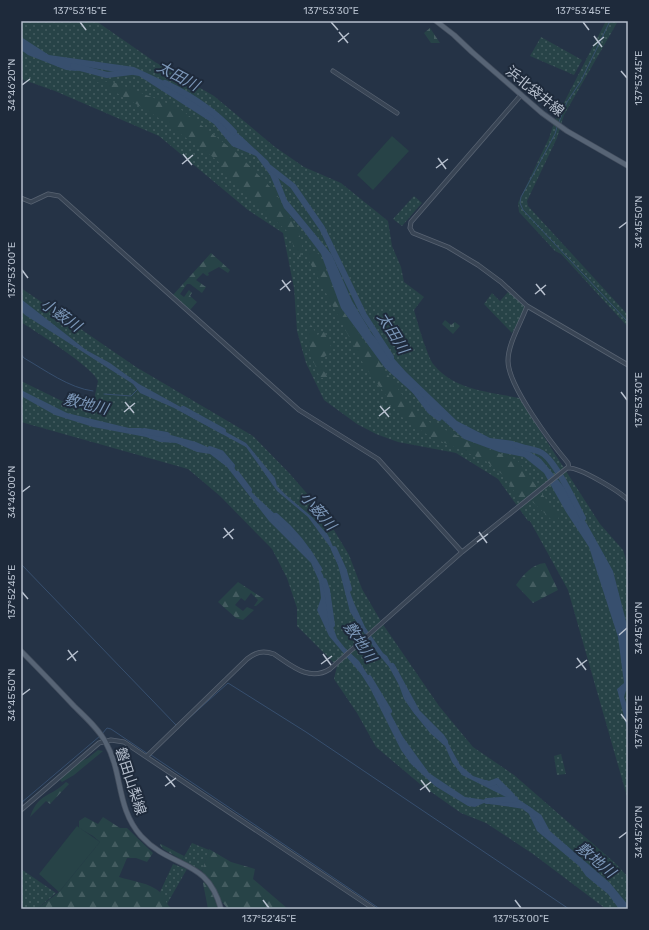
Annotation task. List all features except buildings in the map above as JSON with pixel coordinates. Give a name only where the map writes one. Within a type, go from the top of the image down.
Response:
[{"type":"main road","name":"浜北袋井線","points":[[436,21],[454,35],[521,95],[557,124],[628,166]]},
{"type":"main road","name":"磐田山梨線","points":[[21,651],[85,717],[105,741],[115,762],[124,805],[135,827],[157,850],[203,875],[214,889],[221,909]]},
{"type":"street","points":[[333,71],[397,113]]},
{"type":"street","points":[[521,95],[411,222],[410,228],[413,233],[448,247],[478,265],[501,282],[527,306],[628,365]]},
{"type":"street","points":[[21,198],[31,202],[48,194],[59,196],[299,410],[368,451],[382,463],[462,552]]},
{"type":"street","points":[[527,306],[509,354],[509,370],[535,419],[546,437],[568,463],[568,468]]},
{"type":"street","points":[[146,756],[247,659],[258,652],[268,652],[274,654],[308,674],[318,675],[326,672],[337,664],[462,552],[568,468]]},
{"type":"street","points":[[568,468],[611,488],[628,500]]},
{"type":"street","points":[[21,810],[73,767],[94,746],[105,741],[124,742],[374,909]]},
{"type":"green space","points":[[21,21],[96,21],[155,62],[214,96],[275,147],[304,167],[341,183],[388,221],[392,246],[401,267],[404,282],[424,297],[414,310],[426,348],[434,365],[442,373],[462,385],[485,392],[519,398],[600,524],[623,550],[628,566],[628,800],[568,590],[530,521],[528,521],[498,479],[456,453],[398,442],[376,434],[357,424],[324,400],[306,363],[297,331],[294,288],[283,233],[248,210],[159,136],[55,91],[21,79]]},
{"type":"green space","points":[[606,21],[618,21],[564,115],[557,138],[527,201],[528,206],[628,315],[628,327],[561,254],[555,251],[519,212],[518,203],[549,138],[555,120]]},
{"type":"green space","points":[[430,28],[440,43],[431,43],[424,33]]},
{"type":"green space","points":[[541,37],[582,60],[574,75],[530,56]]},
{"type":"green space","points":[[94,80],[116,83],[179,108],[237,153],[275,192],[298,230],[302,244],[300,260],[287,231],[239,189],[217,160],[150,112]]},
{"type":"green space","points":[[392,136],[409,151],[373,190],[357,175]]},
{"type":"green space","points":[[414,196],[422,203],[402,226],[393,219]]},
{"type":"green space","points":[[314,251],[320,255],[343,311],[417,416],[464,439],[518,461],[559,517],[557,521],[553,521],[526,496],[522,503],[504,476],[486,461],[429,436],[402,417],[365,367],[307,257],[306,252]]},
{"type":"green space","points":[[211,253],[230,270],[228,273],[219,267],[208,273],[209,275],[207,276],[203,273],[196,280],[206,287],[202,293],[190,284],[187,284],[180,294],[184,297],[189,290],[192,293],[190,296],[197,302],[190,310],[173,295]]},
{"type":"green space","points":[[21,288],[136,367],[253,436],[290,474],[323,512],[349,555],[362,589],[382,623],[439,706],[473,747],[514,775],[615,863],[628,877],[628,909],[606,909],[533,854],[486,823],[461,813],[420,784],[376,747],[357,713],[334,679],[337,666],[361,643],[336,665],[297,626],[297,608],[287,578],[272,549],[220,496],[188,469],[21,422],[21,381],[68,404],[92,409],[98,381],[86,367],[51,341],[21,322]]},
{"type":"green space","points":[[508,292],[527,306],[512,333],[484,304],[492,293],[500,301]]},
{"type":"green space","points":[[307,318],[317,335],[324,332],[333,351],[318,361],[328,378],[320,378],[310,352]]},
{"type":"green space","points":[[445,320],[451,325],[455,322],[460,326],[453,334],[442,324]]},
{"type":"green space","points":[[545,563],[558,590],[533,603],[516,585],[532,568],[536,565]]},
{"type":"green space","points":[[238,582],[264,599],[254,606],[258,600],[251,593],[245,601],[241,598],[235,605],[243,611],[247,607],[254,610],[243,620],[236,618],[218,602]]},
{"type":"green space","points":[[98,750],[103,751],[74,775],[62,782],[60,780],[77,763],[88,758]]},
{"type":"green space","points":[[561,754],[566,774],[557,775],[554,756]]},
{"type":"green space","points":[[66,782],[69,784],[50,804],[46,801],[30,817],[33,809],[41,799]]},
{"type":"green space","points":[[85,817],[98,824],[103,817],[120,828],[127,828],[153,853],[147,862],[136,858],[127,858],[119,877],[146,884],[156,889],[162,894],[169,906],[173,909],[37,909],[59,892],[100,842],[79,828],[79,821]]},
{"type":"green space","points":[[77,826],[100,842],[59,892],[39,874]]},
{"type":"green space","points":[[192,843],[209,850],[202,871],[182,860]]},
{"type":"green space","points":[[161,844],[184,856],[182,860],[163,849],[160,845]]},
{"type":"green space","points":[[209,849],[231,862],[255,869],[253,879],[288,909],[228,909],[217,896],[221,909],[208,909],[203,883],[207,880],[202,871]]},
{"type":"green space","points":[[173,864],[187,869],[167,904],[160,892]]},
{"type":"green space","points":[[21,869],[56,893],[37,909],[21,909]]},
{"type":"water","points":[[21,37],[49,55],[134,67],[164,81],[204,107],[241,136],[268,161],[278,177],[287,200],[332,255],[352,301],[372,334],[406,372],[457,421],[490,438],[513,441],[541,459],[564,487],[587,524],[613,571],[628,629],[628,684],[624,697],[628,708],[628,732],[617,689],[624,683],[618,637],[589,547],[566,512],[544,473],[524,457],[499,452],[464,439],[385,368],[341,308],[321,254],[284,208],[270,175],[256,156],[232,146],[214,124],[139,76],[87,67],[76,71],[66,70],[28,55],[21,50]]},
{"type":"water","points":[[21,299],[86,350],[110,363],[139,384],[246,443],[275,478],[277,486],[312,517],[328,535],[354,603],[365,627],[383,653],[387,656],[410,698],[424,719],[448,743],[460,765],[473,776],[494,783],[533,809],[543,825],[610,883],[628,905],[628,909],[619,909],[608,894],[586,876],[579,866],[537,831],[527,810],[484,803],[475,807],[468,806],[435,786],[411,764],[401,750],[370,688],[361,674],[329,636],[317,610],[321,598],[319,581],[311,563],[269,521],[227,467],[210,454],[197,452],[176,443],[160,442],[146,437],[93,427],[55,415],[21,396],[21,390],[67,413],[129,428],[141,428],[151,432],[167,434],[196,442],[221,453],[232,464],[246,487],[292,530],[310,552],[323,575],[328,594],[332,624],[337,638],[359,661],[380,694],[403,737],[429,773],[465,797],[500,802],[512,800],[462,775],[452,762],[445,746],[430,733],[413,712],[404,699],[395,674],[379,655],[350,612],[338,565],[330,547],[308,517],[277,491],[246,447],[174,408],[140,393],[133,384],[25,315],[21,311]]},
{"type":"waterway","points":[[559,122],[567,102],[581,81],[610,21]]},
{"type":"waterway","name":"太田川","points":[[73,66],[107,75],[131,72]]},
{"type":"waterway","name":"太田川","points":[[165,83],[202,104],[219,117],[234,132]]},
{"type":"waterway","points":[[557,127],[555,134],[521,197],[520,203],[523,210],[628,322]]},
{"type":"waterway","name":"太田川","points":[[270,168],[293,186],[322,228],[364,315],[391,357]]},
{"type":"waterway","points":[[21,354],[24,358],[66,382],[93,391]]},
{"type":"waterway","points":[[104,394],[131,396],[138,389]]},
{"type":"waterway","name":"太田川","points":[[415,391],[430,411],[439,418]]},
{"type":"waterway","name":"小薮川","points":[[183,409],[223,431]]},
{"type":"waterway","name":"敷地川","points":[[144,431],[167,435]]},
{"type":"waterway","name":"太田川","points":[[516,445],[540,452],[552,462],[564,481],[583,518]]},
{"type":"waterway","name":"敷地川","points":[[210,449],[221,453],[232,466]]},
{"type":"waterway","name":"敷地川","points":[[237,474],[249,490]]},
{"type":"waterway","name":"敷地川","points":[[276,516],[300,540],[319,569]]},
{"type":"waterway","name":"小薮川","points":[[334,549],[344,571],[349,589]]},
{"type":"waterway","points":[[21,564],[176,725]]},
{"type":"waterway","name":"敷地川","points":[[324,581],[327,590],[332,625]]},
{"type":"waterway","name":"小薮川","points":[[392,666],[417,712],[445,742]]},
{"type":"waterway","name":"敷地川","points":[[369,678],[389,711]]},
{"type":"waterway","points":[[179,727],[228,683],[306,732],[569,909]]},
{"type":"waterway","points":[[102,734],[107,728],[111,729],[148,754]]},
{"type":"waterway","points":[[21,803],[100,736]]},
{"type":"waterway","points":[[151,755],[380,909]]},
{"type":"waterway","name":"小薮川","points":[[486,783],[489,784],[497,781],[512,796]]},
{"type":"waterway","name":"敷地川","points":[[487,801],[515,799]]},
{"type":"waterway","name":"敷地川","points":[[526,808],[539,817],[547,832]]}]
